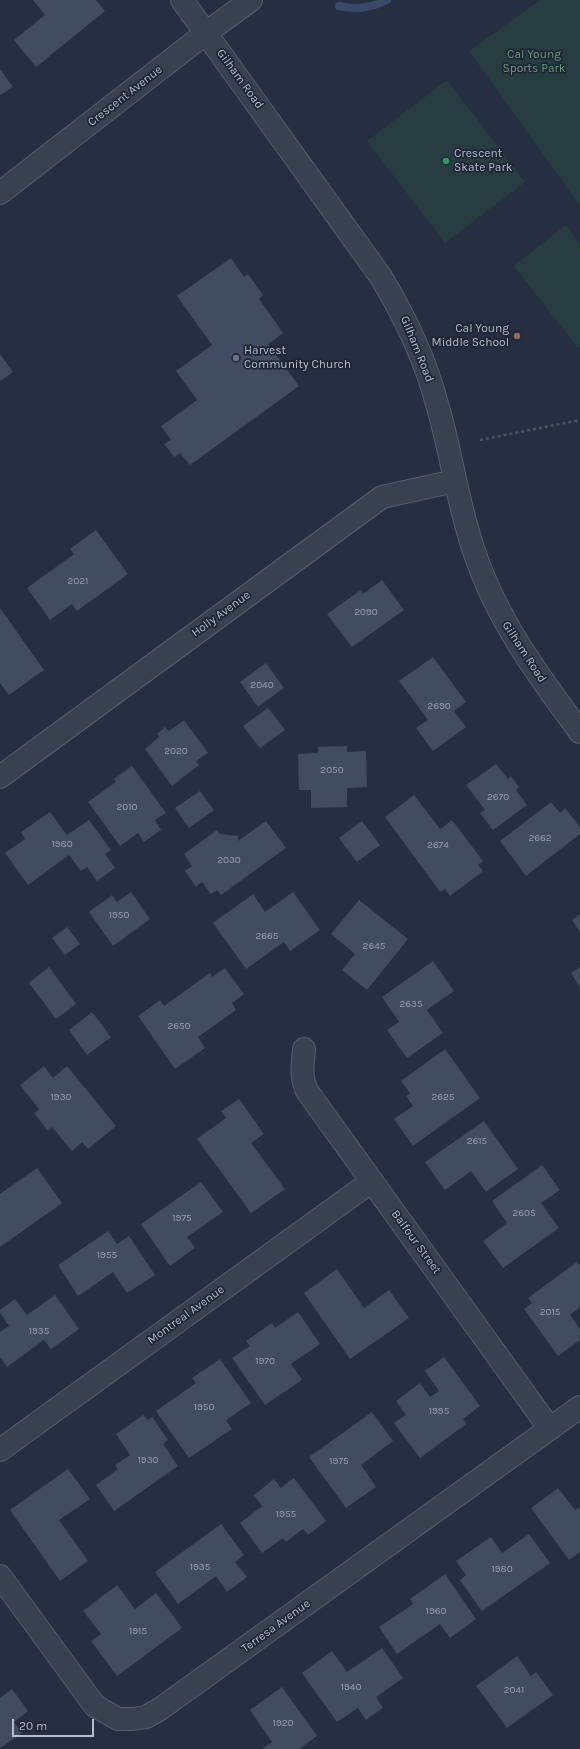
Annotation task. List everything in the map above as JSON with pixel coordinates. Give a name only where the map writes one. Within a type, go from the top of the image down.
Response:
[{"type":"street","name":"Gilham Road","points":[[182,0],[382,276],[402,313],[424,361],[437,403],[463,515],[486,584],[503,621],[548,689],[580,732]]},
{"type":"street","name":"Crescent Avenue","points":[[0,193],[206,33],[251,0]]},
{"type":"street","name":"Holly Avenue","points":[[0,777],[382,497],[456,482]]},
{"type":"street","name":"Balfour Street","points":[[304,1049],[302,1073],[303,1082],[307,1090],[550,1429]]},
{"type":"street","name":"Montreal Avenue","points":[[0,1450],[372,1181]]},
{"type":"street","name":"Terresa Avenue","points":[[0,1576],[95,1706],[118,1719],[146,1717],[160,1709],[580,1407]]},
{"type":"path","points":[[480,440],[580,420]]},
{"type":"green space","name":"Cal Young Sports Park","points":[[540,0],[580,0],[580,206],[469,51]]},
{"type":"green space","name":"Crescent Skate Park","points":[[447,80],[525,182],[445,243],[367,141]]},
{"type":"green space","points":[[566,225],[580,243],[580,347],[578,348],[514,266]]},
{"type":"building","points":[[33,0],[96,0],[105,11],[36,67],[14,40],[45,15]]},
{"type":"building","points":[[0,69],[13,87],[0,95]]},
{"type":"building","name":"Harvest Community Church","points":[[231,258],[244,277],[248,274],[263,295],[259,299],[283,333],[268,344],[299,386],[190,465],[180,453],[174,457],[164,444],[171,440],[161,426],[197,400],[176,371],[212,345],[177,296]]},
{"type":"building","points":[[0,354],[13,372],[0,381]]},
{"type":"building","points":[[96,530],[128,574],[77,611],[72,604],[50,620],[27,588],[74,554],[70,549]]},
{"type":"building","points":[[382,580],[404,610],[352,647],[327,614],[361,590],[363,594]]},
{"type":"building","points":[[0,608],[44,670],[9,695],[0,683]]},
{"type":"building","points":[[433,657],[466,702],[454,711],[466,727],[433,751],[416,728],[428,720],[399,681]]},
{"type":"building","points":[[266,663],[284,688],[258,707],[240,682]]},
{"type":"building","points":[[268,708],[285,730],[260,748],[243,726]]},
{"type":"building","points":[[184,720],[208,753],[196,761],[199,765],[172,786],[145,749],[159,737],[157,734],[165,727],[169,731]]},
{"type":"building","points":[[347,746],[347,752],[366,751],[367,787],[347,788],[347,807],[311,808],[311,790],[299,790],[298,754],[318,753],[318,747]]},
{"type":"building","points":[[496,764],[508,779],[511,776],[519,787],[516,790],[527,805],[493,830],[480,813],[485,810],[466,785]]},
{"type":"building","points":[[132,766],[166,813],[155,820],[161,830],[144,842],[138,833],[120,846],[88,802],[116,782],[114,779]]},
{"type":"building","points":[[200,791],[214,810],[189,828],[175,808]]},
{"type":"building","points":[[414,795],[440,829],[452,820],[483,861],[478,865],[483,871],[450,896],[445,889],[440,892],[385,817]]},
{"type":"building","points":[[551,802],[560,813],[565,808],[580,827],[580,834],[526,876],[500,841]]},
{"type":"building","points":[[50,812],[67,835],[89,820],[111,850],[105,854],[115,868],[97,881],[87,867],[81,871],[69,855],[28,885],[5,853],[25,839],[21,832]]},
{"type":"building","points":[[266,821],[286,848],[221,895],[217,890],[211,894],[202,882],[196,887],[185,871],[192,866],[184,854],[217,830],[220,834],[238,836],[238,841]]},
{"type":"building","points":[[362,821],[380,845],[357,862],[339,838]]},
{"type":"building","points":[[131,892],[150,919],[113,946],[89,912],[112,895],[117,902]]},
{"type":"building","points":[[293,892],[320,930],[290,951],[284,942],[246,969],[213,923],[253,894],[265,912]]},
{"type":"building","points":[[359,900],[408,939],[367,990],[342,970],[355,954],[331,934]]},
{"type":"building","points":[[580,914],[580,932],[572,920]]},
{"type":"building","points":[[67,927],[80,944],[65,955],[52,938]]},
{"type":"building","points":[[433,961],[454,991],[427,1010],[443,1033],[407,1058],[387,1030],[399,1022],[382,997]]},
{"type":"building","points":[[49,967],[76,1004],[56,1019],[29,983]]},
{"type":"building","points":[[580,967],[580,987],[571,973]]},
{"type":"building","points":[[225,968],[244,994],[232,1003],[236,1010],[198,1037],[205,1048],[175,1069],[138,1016],[160,1000],[164,1006],[210,973],[212,977]]},
{"type":"building","points":[[92,1012],[111,1037],[87,1055],[69,1030]]},
{"type":"building","points":[[445,1049],[480,1098],[413,1146],[394,1119],[413,1106],[406,1096],[410,1093],[401,1081]]},
{"type":"building","points":[[44,1066],[53,1078],[67,1066],[116,1126],[88,1149],[82,1142],[72,1151],[52,1127],[48,1131],[34,1113],[39,1109],[20,1085]]},
{"type":"building","points":[[239,1099],[264,1134],[251,1143],[285,1189],[251,1213],[197,1139],[226,1118],[221,1111]]},
{"type":"building","points":[[484,1121],[518,1169],[486,1192],[471,1171],[445,1190],[425,1162]]},
{"type":"building","points":[[542,1165],[560,1190],[541,1203],[559,1228],[503,1268],[483,1241],[507,1223],[492,1201]]},
{"type":"building","points":[[37,1168],[62,1203],[0,1247],[0,1194]]},
{"type":"building","points":[[201,1182],[223,1212],[187,1237],[195,1248],[170,1266],[141,1224]]},
{"type":"building","points":[[108,1231],[117,1244],[129,1236],[155,1275],[127,1293],[113,1272],[78,1296],[58,1265]]},
{"type":"building","points":[[577,1262],[580,1266],[580,1307],[570,1315],[580,1329],[580,1340],[558,1356],[524,1309],[532,1303],[528,1298]]},
{"type":"building","points":[[337,1269],[364,1308],[389,1290],[409,1318],[350,1359],[304,1293]]},
{"type":"building","points":[[55,1295],[79,1329],[51,1349],[44,1340],[7,1367],[0,1357],[0,1332],[9,1326],[0,1313],[0,1310],[15,1299],[27,1315]]},
{"type":"building","points":[[298,1312],[320,1344],[291,1364],[302,1380],[265,1405],[232,1358],[250,1346],[246,1341],[272,1323],[275,1328]]},
{"type":"building","points":[[444,1357],[480,1406],[463,1419],[466,1424],[420,1458],[394,1423],[406,1415],[396,1401],[420,1383],[430,1397],[439,1391],[425,1371]]},
{"type":"building","points":[[220,1359],[251,1403],[226,1420],[232,1429],[189,1458],[156,1411],[196,1383],[192,1378]]},
{"type":"building","points":[[372,1412],[393,1441],[361,1465],[376,1487],[346,1508],[309,1457]]},
{"type":"building","points":[[143,1415],[148,1420],[152,1417],[168,1440],[163,1444],[178,1466],[114,1511],[96,1485],[118,1469],[115,1465],[130,1455],[116,1434]]},
{"type":"building","points":[[68,1469],[90,1499],[59,1520],[88,1561],[60,1581],[10,1510]]},
{"type":"building","points":[[294,1478],[326,1521],[308,1535],[303,1529],[286,1542],[283,1538],[262,1553],[240,1523],[262,1506],[254,1495],[274,1479],[281,1488]]},
{"type":"building","points":[[558,1488],[575,1510],[580,1507],[580,1552],[569,1560],[531,1508]]},
{"type":"building","points":[[221,1524],[244,1555],[235,1562],[247,1577],[227,1592],[216,1576],[178,1604],[155,1572]]},
{"type":"building","points":[[529,1534],[550,1563],[482,1611],[460,1580],[466,1575],[456,1561],[491,1537],[502,1553]]},
{"type":"building","points":[[445,1574],[476,1619],[450,1638],[440,1624],[397,1654],[379,1627],[413,1604],[410,1599]]},
{"type":"building","points":[[117,1585],[135,1609],[156,1593],[182,1628],[117,1676],[91,1641],[101,1634],[83,1611]]},
{"type":"building","points":[[382,1648],[403,1678],[376,1697],[383,1708],[366,1720],[358,1708],[337,1722],[302,1673],[332,1651],[347,1672]]},
{"type":"building","points":[[517,1656],[531,1676],[536,1672],[553,1695],[507,1728],[476,1686]]},
{"type":"building","points":[[282,1687],[317,1736],[299,1749],[262,1749],[272,1742],[250,1710]]},
{"type":"building","points":[[12,1689],[28,1711],[14,1722],[22,1733],[0,1748],[0,1698]]},
{"type":"waterway","points":[[339,6],[364,8],[387,0]]},
{"type":"place","name":"Crescent Skate Park","points":[[446,161]]},
{"type":"place","name":"Cal Young Middle School","points":[[517,336]]},
{"type":"place","name":"Harvest Community Church","points":[[236,358]]}]
